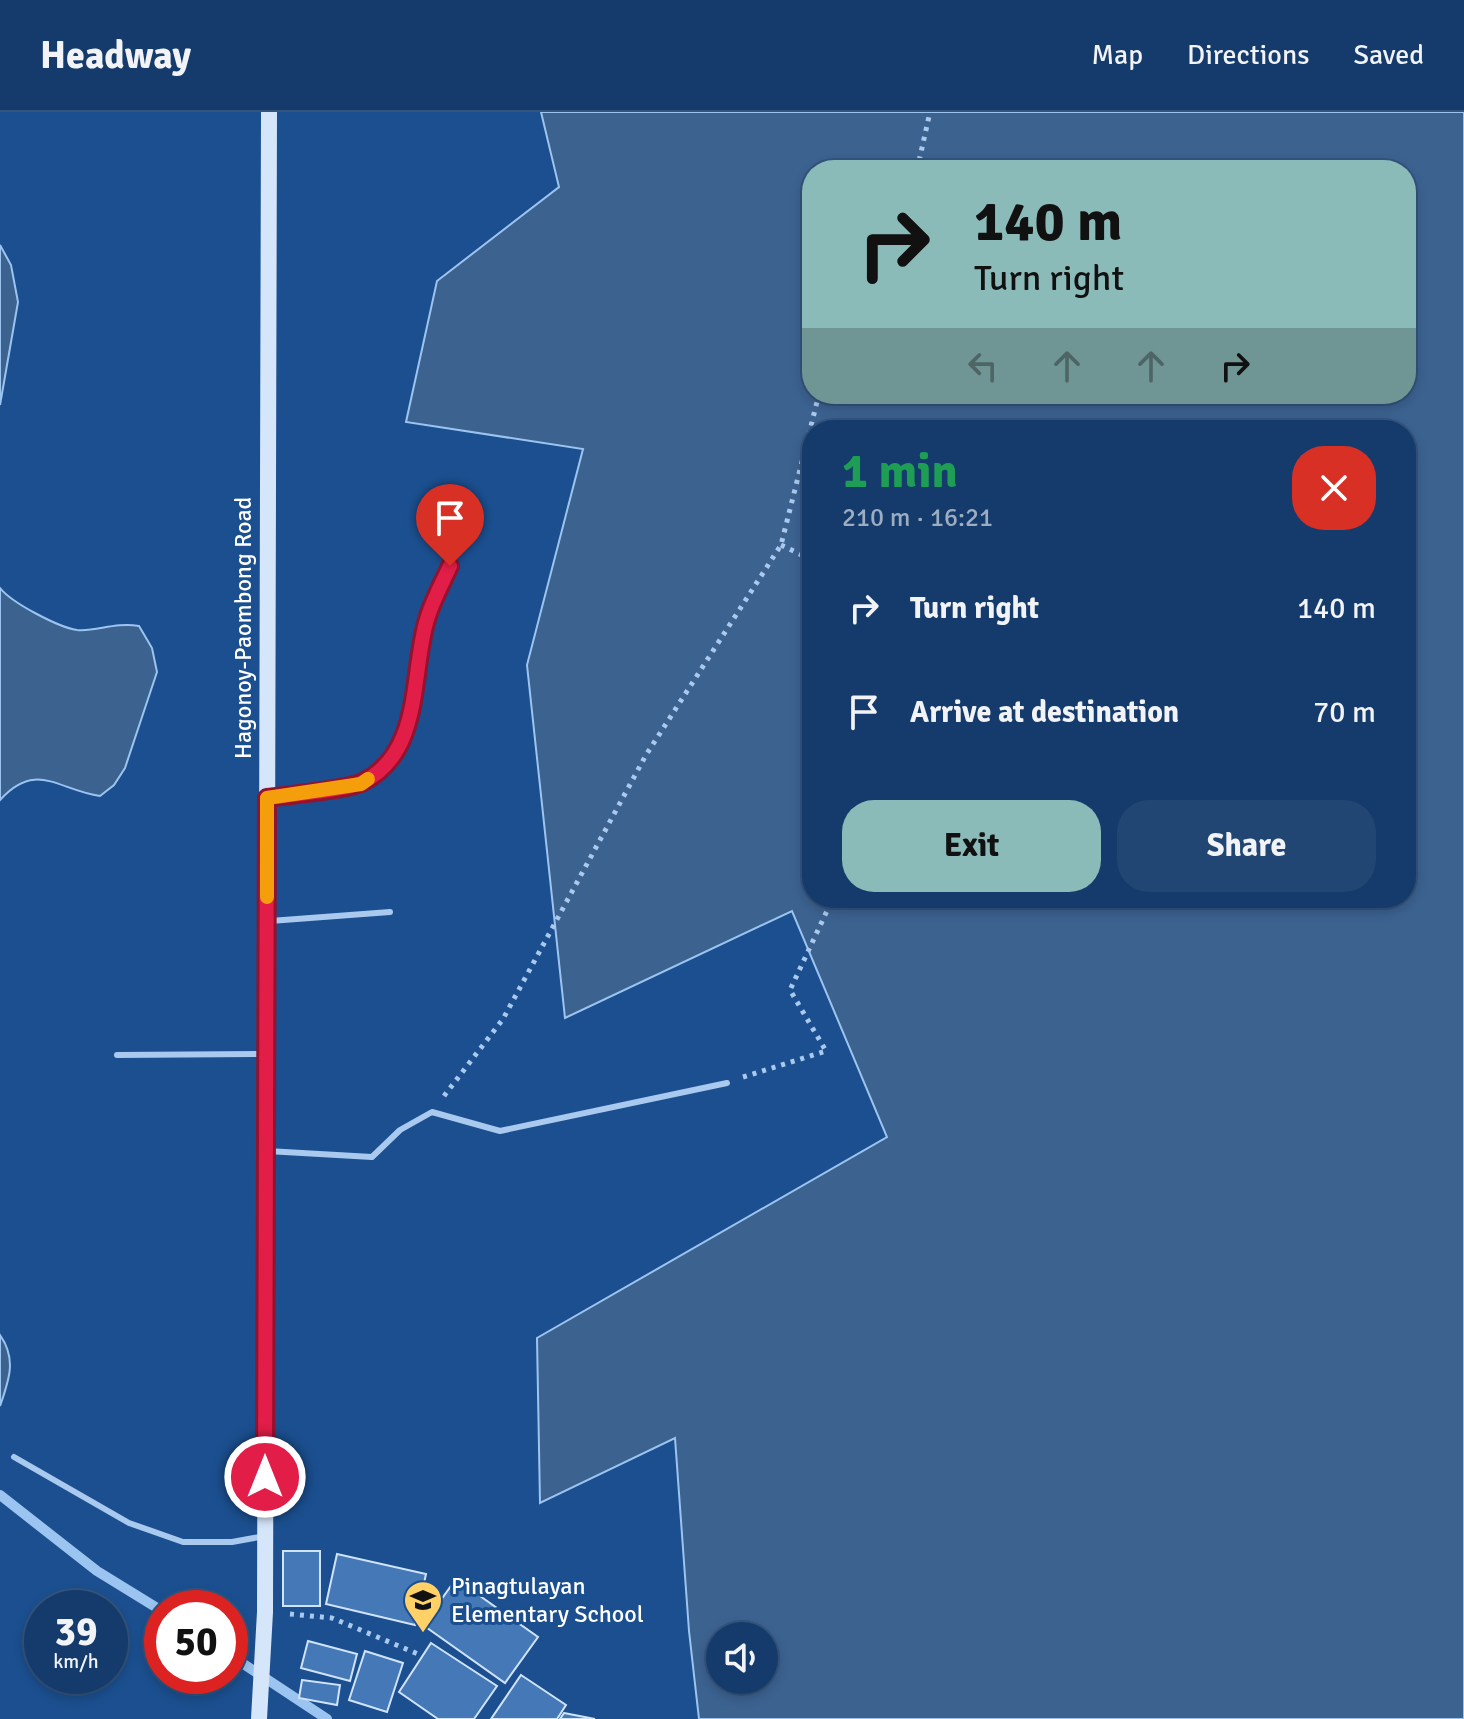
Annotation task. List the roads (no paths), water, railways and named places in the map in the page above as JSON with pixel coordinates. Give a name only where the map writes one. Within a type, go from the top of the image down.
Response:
[{"type":"main road","name":"Hagonoy-Paombong Road","points":[[259,1719],[265,1612],[269,112]]},
{"type":"street","points":[[267,798],[361,784],[377,774],[395,753],[413,708],[426,622],[450,566]]},
{"type":"lane","points":[[266,921],[390,912]]},
{"type":"lane","points":[[117,1055],[266,1054]]},
{"type":"lane","points":[[266,1151],[372,1157],[400,1130],[432,1112],[500,1131],[727,1083]]},
{"type":"lane","points":[[14,1457],[129,1523],[183,1542],[232,1542],[265,1536]]},
{"type":"water","points":[[541,112],[1464,112],[1464,1719],[699,1719],[689,1631],[675,1438],[540,1503],[537,1338],[887,1137],[792,911],[565,1018],[527,665],[583,449],[406,422],[437,281],[559,187]]},
{"type":"water","points":[[0,245],[11,265],[18,302],[0,405]]},
{"type":"water","points":[[0,588],[25,607],[69,628],[84,630],[139,626],[152,648],[157,672],[125,768],[114,785],[100,796],[36,780],[13,788],[0,800]]},
{"type":"water","points":[[0,1335],[8,1353],[10,1370],[0,1406]]},
{"type":"waterway","points":[[0,1495],[97,1571],[144,1600]]},
{"type":"waterway","points":[[248,1667],[327,1719]]},
{"type":"place","name":"Pinagtulayan Elementary School","points":[[423,1634]]}]
